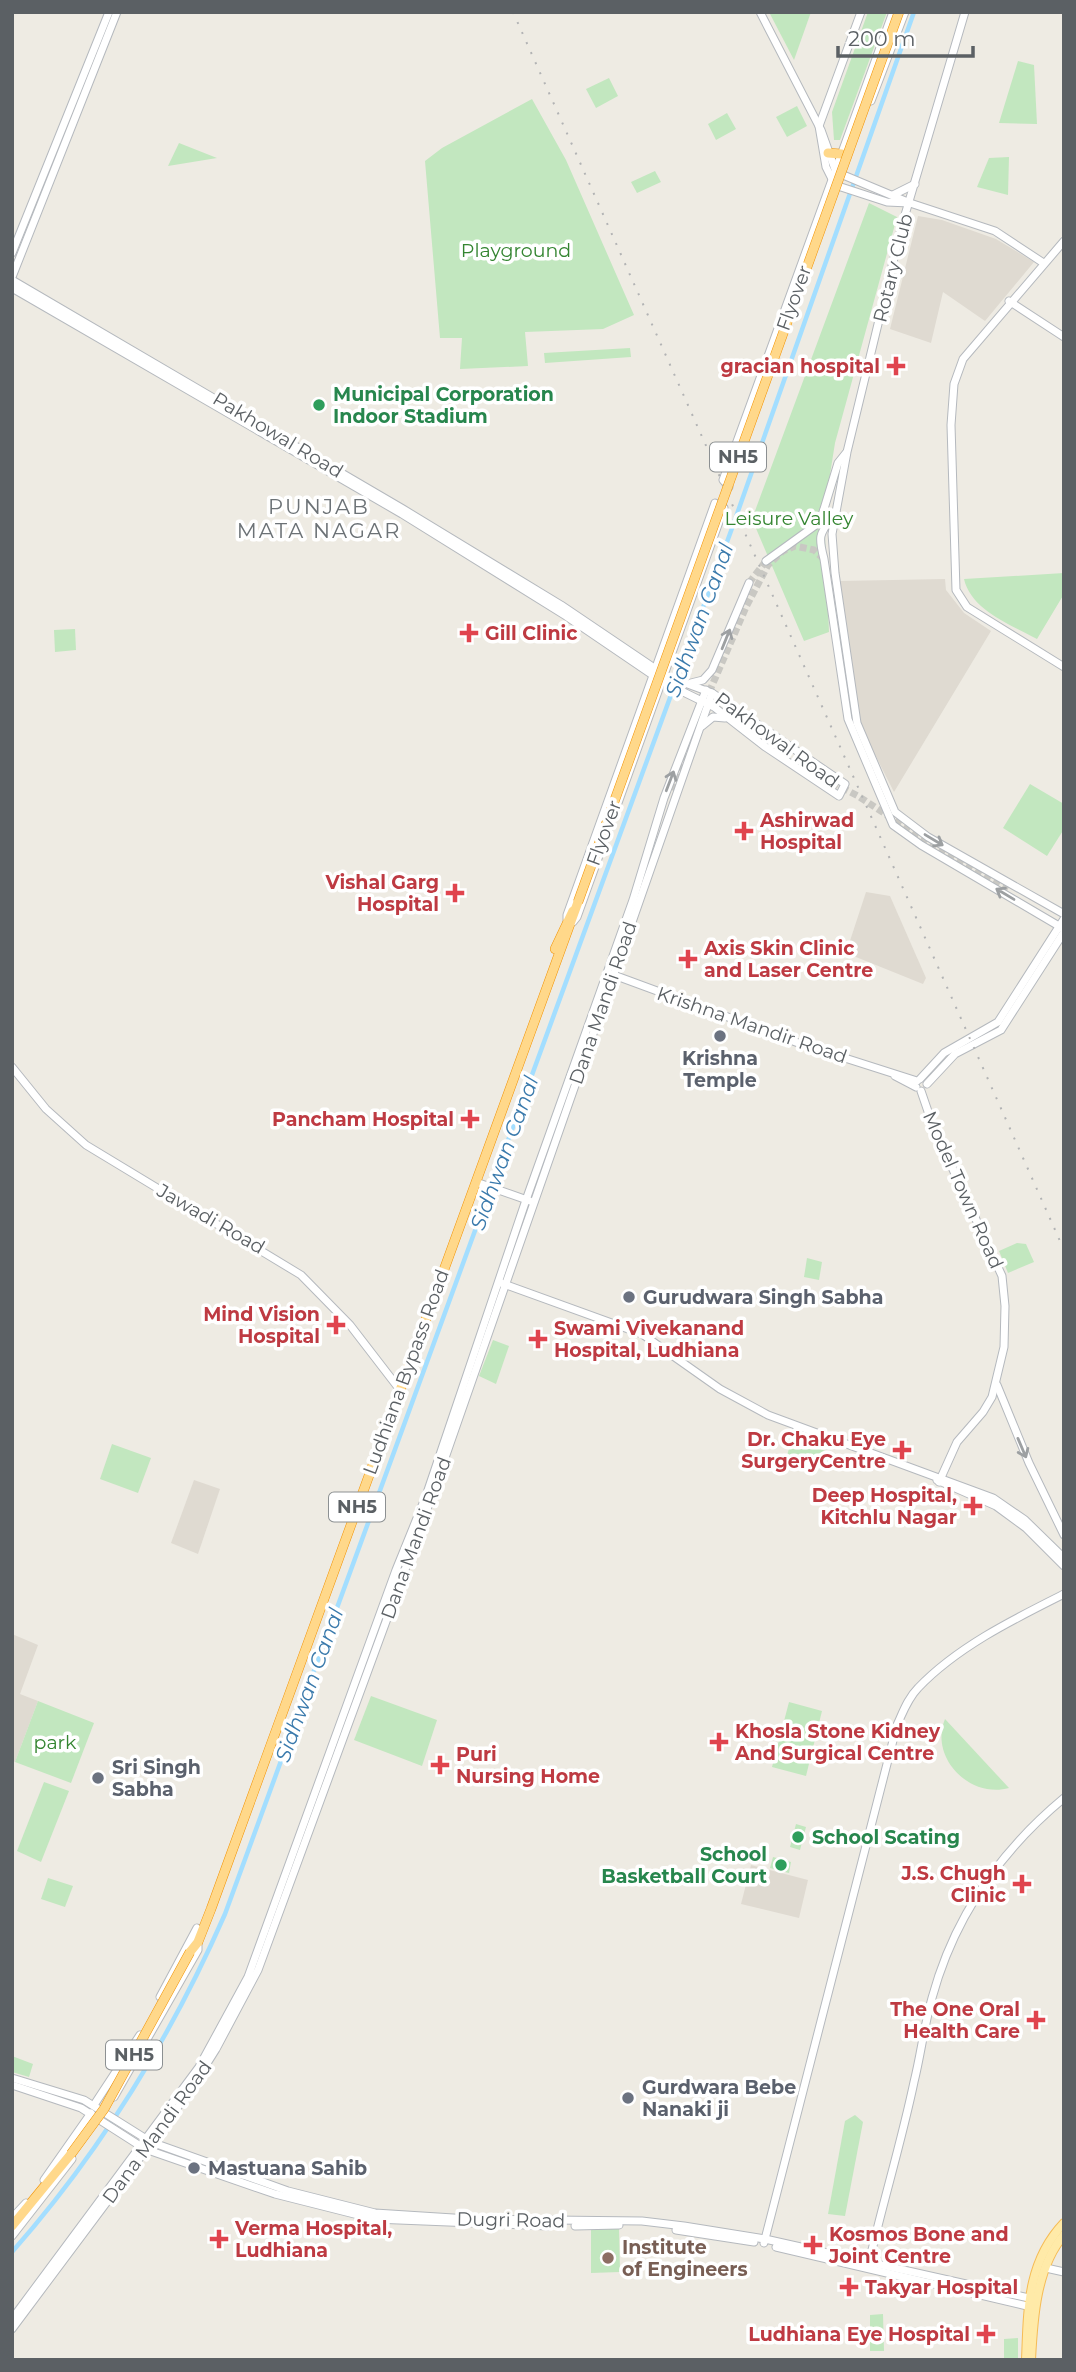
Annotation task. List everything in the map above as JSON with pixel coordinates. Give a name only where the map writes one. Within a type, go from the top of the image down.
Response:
[{"type":"highway","name":"Flyover","points":[[570,921],[899,12]]},
{"type":"highway","points":[[828,153],[842,154]]},
{"type":"highway","name":"Ludhiana Bypass Road","points":[[198,1942],[479,1183],[533,1021],[570,921]]},
{"type":"highway","name":"Ludhiana Bypass Road","points":[[197,1928],[397,1386],[520,1041],[570,921]]},
{"type":"highway","name":"NH5","points":[[12,2226],[104,2109],[190,1951],[197,1928]]},
{"type":"highway","name":"NH5","points":[[190,1951],[198,1942]]},
{"type":"main road","points":[[1031,2360],[1028,2302],[1040,2256],[1064,2223]]},
{"type":"main road","points":[[1026,2360],[1045,2268],[1064,2235]]},
{"type":"street","points":[[12,253],[109,12]]},
{"type":"street","points":[[12,279],[117,12]]},
{"type":"street","points":[[760,12],[841,175],[893,199],[903,220]]},
{"type":"street","points":[[861,12],[818,126],[823,156],[837,184],[863,195],[910,203],[995,231],[1042,262]]},
{"type":"street","points":[[841,175],[842,154],[893,12]]},
{"type":"street","points":[[723,480],[905,12]]},
{"type":"street","name":"Rotary Club","points":[[965,12],[903,220],[847,452],[832,534],[835,573],[857,723],[895,812],[928,837],[1063,924]]},
{"type":"street","points":[[893,199],[915,184]]},
{"type":"street","points":[[1064,241],[1042,262],[963,359],[954,384],[951,423],[953,580],[967,607],[1064,667]]},
{"type":"street","name":"Pakhowal Road","points":[[12,279],[403,509],[561,606],[655,673]]},
{"type":"street","name":"Pakhowal Road","points":[[12,288],[354,485],[655,673],[686,685],[708,697],[845,784],[839,796],[764,746],[708,697],[691,696],[686,685]]},
{"type":"street","points":[[1009,301],[1064,337]]},
{"type":"street","points":[[766,561],[820,522],[838,463],[847,452]]},
{"type":"street","name":"Ludhiana Bypass Road","points":[[715,503],[724,508],[578,917],[570,921],[655,673],[715,503]]},
{"type":"street","points":[[836,512],[820,534],[819,542],[845,707],[888,800],[894,825],[921,845],[1063,924],[998,1022],[944,1053],[920,1085]]},
{"type":"street","points":[[829,570],[849,715],[857,723]]},
{"type":"street","points":[[686,685],[703,680],[712,670],[750,583]]},
{"type":"street","points":[[691,696],[693,721]]},
{"type":"street","points":[[610,974],[653,833],[693,721],[708,697]]},
{"type":"street","name":"Dana Mandi Road","points":[[12,2329],[146,2144],[204,2071],[258,1970],[424,1518],[501,1283],[698,732],[708,697]]},
{"type":"street","points":[[698,732],[713,717],[727,715]]},
{"type":"street","points":[[653,833],[663,827]]},
{"type":"street","name":"Krishna Mandir Road","points":[[610,974],[920,1085]]},
{"type":"street","name":"Jawadi Road","points":[[12,1067],[46,1109],[86,1145],[294,1269],[327,1299],[397,1386]]},
{"type":"street","name":"Model Town Road","points":[[920,1085],[933,1126],[1002,1276],[1006,1322],[996,1385],[984,1412],[957,1442],[938,1478]]},
{"type":"street","points":[[479,1183],[530,1201]]},
{"type":"street","points":[[501,1283],[642,1334],[720,1389],[768,1415],[993,1498],[1026,1520],[1064,1558]]},
{"type":"street","points":[[996,1385],[1029,1463],[1064,1535]]},
{"type":"street","points":[[938,1478],[996,1506],[1026,1528],[1064,1566]]},
{"type":"street","points":[[765,2241],[897,1725],[918,1688],[946,1664],[1000,1628],[1064,1594]]},
{"type":"street","points":[[868,2267],[914,2084],[932,1997],[948,1948],[972,1898],[1001,1860],[1036,1822],[1064,1798]]},
{"type":"street","points":[[12,2218],[53,2169],[93,2109],[143,2030],[197,1928]]},
{"type":"street","points":[[12,2236],[103,2116],[163,2015],[198,1950],[198,1942]]},
{"type":"street","name":"Dugri Road","points":[[12,2078],[93,2109],[146,2144],[249,2186],[374,2220],[478,2225],[642,2225],[765,2241],[1028,2302]]},
{"type":"street","name":"Dugri Road","points":[[12,2085],[93,2109]]},
{"type":"street","points":[[12,2319],[146,2144]]},
{"type":"street","points":[[1045,2268],[1064,2272]]},
{"type":"shaded area","points":[[918,216],[942,220],[996,239],[1034,262],[985,321],[943,292],[931,343],[890,329]]},
{"type":"shaded area","points":[[945,579],[946,590],[964,613],[991,631],[894,792],[859,723],[844,633],[840,581]]},
{"type":"shaded area","points":[[866,892],[890,896],[926,978],[923,984],[846,953]]},
{"type":"shaded area","points":[[194,1480],[220,1489],[198,1554],[171,1543]]},
{"type":"shaded area","points":[[12,1634],[38,1645],[20,1694],[38,1701],[15,1762],[12,1760]]},
{"type":"shaded area","points":[[751,1865],[808,1880],[799,1918],[741,1904]]},
{"type":"green space","points":[[769,12],[811,12],[794,60]]},
{"type":"green space","points":[[868,12],[887,12],[840,140],[834,140],[832,112]]},
{"type":"green space","points":[[1018,61],[1034,65],[1037,124],[999,123]]},
{"type":"green space","points":[[609,78],[618,96],[596,108],[586,89]]},
{"type":"green space","name":"Playground","points":[[532,99],[566,160],[634,315],[603,329],[525,332],[528,366],[460,369],[462,338],[440,338],[425,161],[442,148]]},
{"type":"green space","points":[[797,106],[807,126],[787,137],[776,117]]},
{"type":"green space","points":[[727,113],[736,129],[716,140],[708,124]]},
{"type":"green space","points":[[179,143],[217,158],[168,166]]},
{"type":"green space","points":[[1009,157],[1008,195],[977,187],[989,158]]},
{"type":"green space","points":[[655,171],[661,182],[637,193],[631,182]]},
{"type":"green space","name":"Leisure Valley","points":[[869,203],[897,217],[835,443],[824,512],[829,632],[804,641],[752,519]]},
{"type":"green space","points":[[630,348],[631,357],[545,363],[544,353]]},
{"type":"green space","points":[[1064,573],[1064,594],[1037,639],[983,608],[968,590],[964,579]]},
{"type":"green space","points":[[75,629],[76,650],[55,652],[54,630]]},
{"type":"green space","points":[[1030,784],[1064,804],[1064,829],[1047,856],[1003,828]]},
{"type":"green space","points":[[1017,1243],[1026,1244],[1034,1262],[1008,1273],[999,1251]]},
{"type":"green space","points":[[807,1258],[822,1262],[819,1280],[804,1277]]},
{"type":"green space","points":[[493,1340],[509,1346],[496,1384],[479,1376]]},
{"type":"green space","points":[[792,1437],[830,1453],[783,1471]]},
{"type":"green space","points":[[112,1444],[151,1458],[138,1493],[100,1479]]},
{"type":"green space","points":[[371,1696],[437,1720],[422,1766],[354,1740]]},
{"type":"green space","name":"park","points":[[38,1701],[94,1723],[71,1783],[15,1762]]},
{"type":"green space","points":[[789,1702],[822,1711],[806,1776],[772,1767]]},
{"type":"green space","points":[[945,1719],[1009,1788],[994,1790],[980,1787],[956,1772],[943,1748]]},
{"type":"green space","name":"park","points":[[44,1782],[69,1791],[41,1862],[17,1851]]},
{"type":"green space","name":"School Scating","points":[[796,1824],[806,1827],[800,1850],[790,1847]]},
{"type":"green space","name":"School Basketball Court","points":[[773,1857],[791,1862],[789,1873],[770,1868]]},
{"type":"green space","points":[[48,1878],[73,1886],[65,1907],[41,1899]]},
{"type":"green space","points":[[12,2056],[33,2064],[29,2077],[12,2072]]},
{"type":"green space","points":[[855,2115],[863,2122],[845,2216],[828,2214],[845,2121]]},
{"type":"green space","points":[[591,2228],[619,2228],[620,2272],[591,2273]]},
{"type":"green space","points":[[883,2314],[884,2351],[870,2351],[870,2315]]},
{"type":"green space","points":[[1018,2338],[1018,2360],[1004,2360],[1004,2339]]},
{"type":"waterway","name":"Sidhwan Canal","points":[[12,2252],[76,2173],[132,2091],[182,2004],[225,1914],[731,531],[914,12]]},
{"type":"tunnel","points":[[674,791],[704,704],[746,607],[768,565],[783,551],[795,546],[814,550],[825,560]]},
{"type":"tunnel","points":[[749,583],[766,561]]},
{"type":"tunnel","points":[[795,763],[858,796],[934,846],[1008,889]]},
{"type":"railway","points":[[513,12],[1064,1250]]},
{"type":"place","name":"gracian hospital","points":[[896,366]]},
{"type":"place","name":"Municipal Corporation Indoor Stadium","points":[[319,405]]},
{"type":"place","name":"Gill Clinic","points":[[469,633]]},
{"type":"place","name":"Ashirwad Hospital","points":[[744,831]]},
{"type":"place","name":"Vishal Garg Hospital","points":[[455,893]]},
{"type":"place","name":"Axis Skin Clinic and Laser Centre","points":[[688,959]]},
{"type":"place","name":"Krishna Temple","points":[[720,1036]]},
{"type":"place","name":"Pancham Hospital","points":[[470,1119]]},
{"type":"place","name":"Gurudwara Singh Sabha","points":[[629,1297]]},
{"type":"place","name":"Mind Vision Hospital","points":[[336,1325]]},
{"type":"place","name":"Swami Vivekanand Hospital, Ludhiana","points":[[538,1339]]},
{"type":"place","name":"Dr. Chaku Eye SurgeryCentre","points":[[902,1450]]},
{"type":"place","name":"Deep Hospital, Kitchlu Nagar","points":[[973,1506]]},
{"type":"place","name":"Khosla Stone Kidney And Surgical Centre","points":[[719,1742]]},
{"type":"place","name":"Puri Nursing Home","points":[[440,1765]]},
{"type":"place","name":"Sri Singh Sabha","points":[[98,1778]]},
{"type":"place","name":"School Scating","points":[[798,1837]]},
{"type":"place","name":"School Basketball Court","points":[[781,1865]]},
{"type":"place","name":"J.S. Chugh Clinic","points":[[1022,1884]]},
{"type":"place","name":"The One Oral Health Care","points":[[1036,2020]]},
{"type":"place","name":"Gurdwara Bebe Nanaki ji","points":[[628,2098]]},
{"type":"place","name":"Mastuana Sahib","points":[[194,2168]]},
{"type":"place","name":"Verma Hospital, Ludhiana","points":[[219,2239]]},
{"type":"place","name":"Kosmos Bone and Joint Centre","points":[[813,2245]]},
{"type":"place","name":"Institute of Engineers","points":[[608,2258]]},
{"type":"place","name":"Takyar Hospital","points":[[849,2287]]},
{"type":"place","name":"Ludhiana Eye Hospital","points":[[986,2334]]},
{"type":"district","name":"PUNJAB MATA NAGAR","points":[[319,518]]}]
